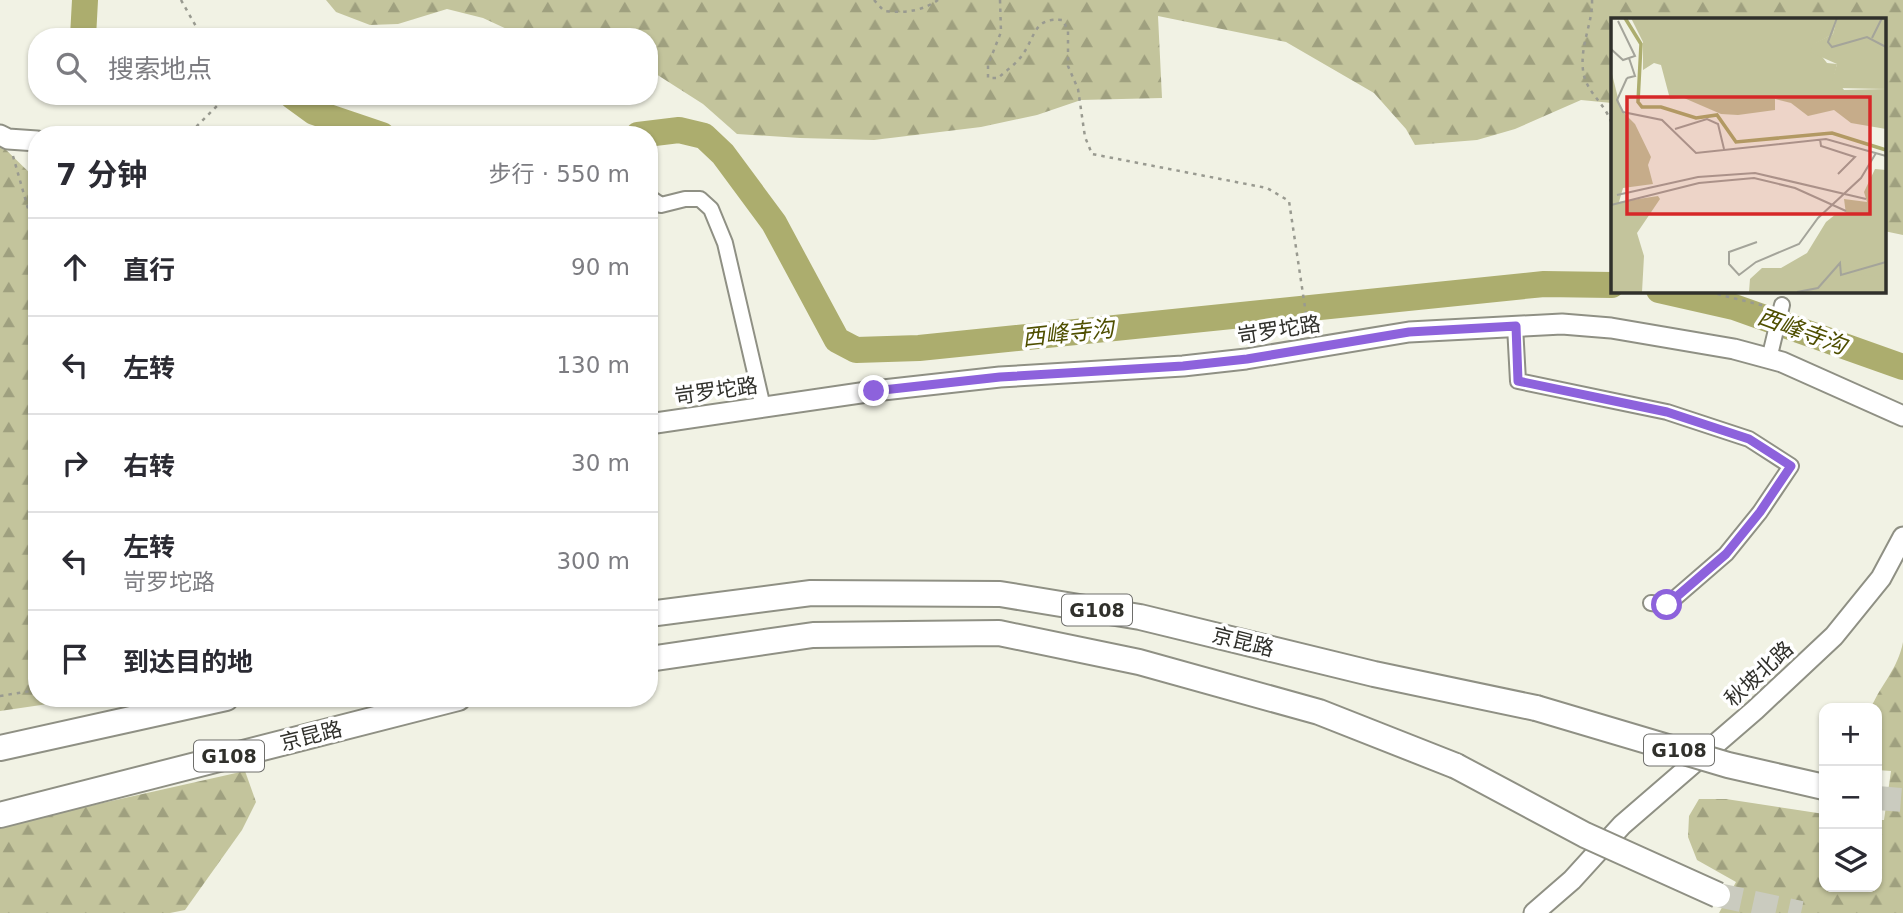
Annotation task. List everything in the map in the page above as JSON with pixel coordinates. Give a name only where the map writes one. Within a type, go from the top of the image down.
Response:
[{"type":"highway","name":"京昆路","points":[[658,613],[811,593],[1000,594],[1140,617],[1374,674],[1536,708],[1728,765],[1819,786]]},
{"type":"highway","name":"G108","points":[[658,658],[813,635],[999,633],[1139,662],[1319,712],[1456,766],[1585,835],[1718,894]]},
{"type":"highway","points":[[0,748],[185,707]]},
{"type":"highway","name":"京昆路","points":[[0,814],[422,707]]},
{"type":"street","points":[[4,137],[28,140]]},
{"type":"street","points":[[658,203],[661,205],[685,199],[700,199],[711,209],[725,243],[763,407]]},
{"type":"street","points":[[1769,359],[1781,309]]},
{"type":"street","name":"岢罗坨路","points":[[658,423],[874,391],[1000,377],[1183,366],[1247,359],[1409,332],[1562,324],[1611,328],[1734,349],[1824,380],[1903,416]]},
{"type":"street","points":[[1516,326],[1518,381],[1667,412],[1749,439],[1791,466],[1760,512],[1726,554],[1667,605],[1651,603]]},
{"type":"street","name":"秋坡北路","points":[[1534,913],[1572,880],[1622,825],[1755,710],[1834,636],[1881,578],[1903,537]]},
{"type":"path","points":[[181,0],[197,28]]},
{"type":"path","points":[[874,0],[884,11],[905,13],[927,8],[938,0]]},
{"type":"path","points":[[1000,0],[1002,32],[988,65],[988,78],[998,78],[1023,55],[1039,24],[1052,19],[1063,20],[1068,31],[1068,66],[1078,89],[1084,137],[1092,154],[1268,188],[1289,201],[1308,333]]},
{"type":"path","points":[[1592,0],[1584,38],[1583,72],[1589,91],[1610,118],[1611,126]]},
{"type":"path","points":[[197,126],[217,105]]},
{"type":"path","points":[[4,137],[28,209]]},
{"type":"path","points":[[1709,292],[1781,309]]},
{"type":"path","points":[[0,695],[28,691]]},
{"type":"green space","points":[[326,0],[1903,0],[1903,235],[1885,231],[1885,18],[1611,18],[1611,103],[1581,100],[1515,129],[1477,140],[1415,145],[1406,129],[1374,93],[1286,42],[1158,16],[1162,98],[1081,100],[1037,115],[981,127],[874,140],[737,134],[703,104],[658,75],[658,28],[505,28],[483,18],[447,9],[398,24],[370,25],[336,12]]},
{"type":"green space","points":[[0,144],[28,171],[28,707],[0,711]]},
{"type":"green space","points":[[1903,642],[1903,913],[1719,913],[1736,882],[1697,860],[1688,837],[1689,816],[1699,799],[1726,799],[1819,813],[1819,892],[1882,892],[1882,820],[1891,771],[1882,770],[1882,703],[1873,703],[1901,652]]},
{"type":"green space","points":[[245,771],[256,802],[242,830],[185,910],[170,913],[0,913],[0,826]]},
{"type":"waterway","name":"西峰寺沟","points":[[83,28],[85,0]]},
{"type":"waterway","name":"西峰寺沟","points":[[304,105],[314,112],[355,126]]},
{"type":"waterway","name":"西峰寺沟","points":[[658,133],[679,130],[704,136],[723,154],[774,223],[837,340],[856,350],[919,348],[1544,284],[1611,285]]},
{"type":"waterway","name":"西峰寺沟","points":[[1668,292],[1734,307],[1903,367]]},
{"type":"tunnel","points":[[1882,798],[1903,800]]},
{"type":"tunnel","points":[[1718,895],[1801,913]]},
{"type":"route","points":[[874,391],[1000,377],[1183,366],[1247,359],[1409,332],[1516,326],[1518,381],[1667,412],[1749,439],[1791,466],[1760,512],[1726,554],[1667,605]]}]
